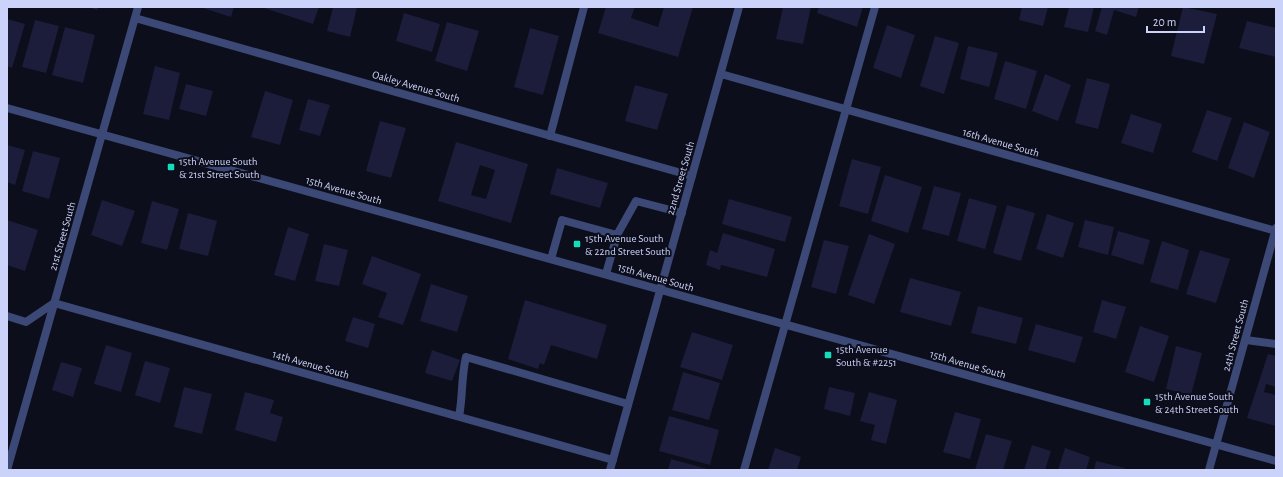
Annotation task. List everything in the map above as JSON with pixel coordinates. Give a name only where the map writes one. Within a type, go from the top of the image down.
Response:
[{"type":"street","name":"21st Street South","points":[[7,470],[138,7]]},
{"type":"street","points":[[550,136],[584,7]]},
{"type":"street","name":"22nd Street South","points":[[610,470],[740,7]]},
{"type":"street","points":[[744,470],[784,324],[875,7]]},
{"type":"street","name":"Oakley Avenue South","points":[[135,18],[692,176]]},
{"type":"street","name":"16th Avenue South","points":[[721,74],[1276,230]]},
{"type":"street","name":"15th Avenue South","points":[[7,108],[1276,461]]},
{"type":"street","points":[[606,274],[617,235],[636,201],[682,213]]},
{"type":"street","points":[[551,259],[562,220],[617,235]]},
{"type":"street","name":"24th Street South","points":[[1209,470],[1276,230]]},
{"type":"street","points":[[7,316],[26,322],[54,303]]},
{"type":"street","name":"14th Avenue South","points":[[54,303],[613,460]]},
{"type":"street","points":[[1246,340],[1276,344]]},
{"type":"street","points":[[458,416],[462,400],[462,375],[466,357],[628,404]]},
{"type":"building","points":[[88,7],[99,7],[97,10]]},
{"type":"building","points":[[234,7],[231,17],[203,8]]},
{"type":"building","points":[[261,7],[319,7],[313,24]]},
{"type":"building","points":[[333,7],[357,7],[350,37],[327,31]]},
{"type":"building","points":[[606,7],[635,7],[631,18],[658,27],[664,7],[693,7],[678,57],[598,33]]},
{"type":"building","points":[[783,7],[811,7],[803,44],[776,39]]},
{"type":"building","points":[[819,7],[863,7],[857,27],[817,13]]},
{"type":"building","points":[[1022,7],[1048,7],[1043,26],[1019,20]]},
{"type":"building","points":[[1069,7],[1094,7],[1088,32],[1064,27]]},
{"type":"building","points":[[1102,7],[1139,7],[1136,17],[1114,10],[1107,35],[1095,31]]},
{"type":"building","points":[[1183,7],[1217,14],[1204,64],[1171,56]]},
{"type":"building","points":[[404,13],[440,24],[432,52],[396,41]]},
{"type":"building","points":[[7,19],[25,24],[12,68],[7,66]]},
{"type":"building","points":[[35,20],[59,26],[46,73],[22,67]]},
{"type":"building","points":[[1247,21],[1276,28],[1276,57],[1239,48]]},
{"type":"building","points":[[447,22],[479,31],[467,71],[435,61]]},
{"type":"building","points":[[887,25],[915,35],[901,78],[873,68]]},
{"type":"building","points":[[65,27],[95,35],[83,83],[52,75]]},
{"type":"building","points":[[530,28],[559,36],[543,95],[514,87]]},
{"type":"building","points":[[935,36],[959,43],[944,94],[920,86]]},
{"type":"building","points":[[968,46],[998,53],[989,87],[960,79]]},
{"type":"building","points":[[1005,61],[1037,71],[1026,109],[994,99]]},
{"type":"building","points":[[155,66],[180,73],[169,120],[143,114]]},
{"type":"building","points":[[1045,74],[1071,85],[1058,121],[1032,111]]},
{"type":"building","points":[[1087,78],[1110,84],[1098,129],[1075,123]]},
{"type":"building","points":[[186,84],[213,91],[206,116],[179,109]]},
{"type":"building","points":[[635,85],[668,94],[657,130],[625,121]]},
{"type":"building","points":[[265,91],[293,100],[280,145],[251,137]]},
{"type":"building","points":[[308,99],[330,105],[320,136],[299,130]]},
{"type":"building","points":[[1207,110],[1232,118],[1217,161],[1192,152]]},
{"type":"building","points":[[1131,114],[1162,124],[1153,153],[1121,143]]},
{"type":"building","points":[[380,121],[406,128],[391,178],[366,171]]},
{"type":"building","points":[[1244,122],[1270,132],[1254,178],[1228,168]]},
{"type":"building","points":[[456,142],[528,164],[511,223],[438,201]],"holes":[[[480,165],[495,170],[486,199],[471,195]]]},
{"type":"building","points":[[7,145],[25,150],[15,185],[7,182]]},
{"type":"building","points":[[33,151],[60,158],[49,199],[22,191]]},
{"type":"building","points":[[852,159],[881,167],[868,214],[839,206]]},
{"type":"building","points":[[557,168],[608,183],[600,208],[550,194]]},
{"type":"building","points":[[885,175],[922,187],[908,233],[871,221]]},
{"type":"building","points":[[934,186],[961,193],[949,236],[922,229]]},
{"type":"building","points":[[969,198],[997,206],[985,249],[957,241]]},
{"type":"building","points":[[729,199],[792,217],[785,242],[722,224]]},
{"type":"building","points":[[102,200],[135,211],[122,246],[91,235]]},
{"type":"building","points":[[152,201],[179,209],[167,250],[141,243]]},
{"type":"building","points":[[1007,205],[1035,213],[1021,261],[993,253]]},
{"type":"building","points":[[188,213],[217,221],[208,256],[179,249]]},
{"type":"building","points":[[1047,214],[1074,223],[1063,258],[1036,249]]},
{"type":"building","points":[[7,220],[38,230],[25,271],[7,265]]},
{"type":"building","points":[[1085,220],[1114,227],[1108,255],[1078,247]]},
{"type":"building","points":[[288,227],[309,234],[295,281],[274,275]]},
{"type":"building","points":[[1118,231],[1150,240],[1143,265],[1111,255]]},
{"type":"building","points":[[723,233],[775,249],[767,277],[721,265],[720,270],[706,265],[710,250],[717,253]]},
{"type":"building","points":[[869,234],[895,244],[874,304],[848,295]]},
{"type":"building","points":[[824,240],[849,246],[836,294],[811,287]]},
{"type":"building","points":[[1162,241],[1189,250],[1178,290],[1150,282]]},
{"type":"building","points":[[324,244],[348,250],[339,286],[315,281]]},
{"type":"building","points":[[1200,250],[1230,259],[1216,303],[1186,294]]},
{"type":"building","points":[[372,256],[421,274],[403,325],[378,317],[387,293],[362,284]]},
{"type":"building","points":[[910,278],[961,292],[951,326],[900,312]]},
{"type":"building","points":[[431,284],[468,296],[457,332],[420,321]]},
{"type":"building","points":[[525,300],[607,325],[597,359],[551,345],[544,365],[540,363],[538,369],[508,359]]},
{"type":"building","points":[[1102,300],[1126,307],[1116,339],[1093,332]]},
{"type":"building","points":[[978,306],[1023,318],[1016,344],[971,333]]},
{"type":"building","points":[[353,317],[375,324],[368,348],[345,341]]},
{"type":"building","points":[[1036,324],[1083,337],[1075,363],[1028,350]]},
{"type":"building","points":[[1140,326],[1169,336],[1154,382],[1125,372]]},
{"type":"building","points":[[692,332],[733,345],[722,380],[680,367]]},
{"type":"building","points":[[106,345],[132,353],[121,392],[94,384]]},
{"type":"building","points":[[1176,346],[1202,353],[1191,395],[1166,389]]},
{"type":"building","points":[[432,350],[460,360],[452,381],[425,373]]},
{"type":"building","points":[[1268,354],[1276,356],[1276,387],[1266,384],[1264,392],[1276,395],[1276,426],[1247,418]]},
{"type":"building","points":[[145,361],[170,368],[160,403],[135,395]]},
{"type":"building","points":[[61,362],[82,368],[73,397],[52,390]]},
{"type":"building","points":[[683,372],[720,383],[709,420],[672,410]]},
{"type":"building","points":[[184,387],[212,394],[202,434],[174,427]]},
{"type":"building","points":[[829,387],[855,393],[850,416],[824,409]]},
{"type":"building","points":[[245,392],[274,400],[270,413],[283,417],[276,442],[235,430]]},
{"type":"building","points":[[869,392],[897,400],[886,444],[871,440],[875,425],[860,421]]},
{"type":"building","points":[[955,412],[981,419],[970,459],[943,452]]},
{"type":"building","points":[[669,416],[719,430],[710,465],[659,451]]},
{"type":"building","points":[[986,434],[1012,441],[1003,470],[975,470]]},
{"type":"building","points":[[1032,445],[1051,451],[1045,470],[1024,470]]},
{"type":"building","points":[[775,448],[801,457],[797,470],[768,470]]},
{"type":"building","points":[[1065,448],[1090,457],[1086,470],[1058,470]]},
{"type":"building","points":[[671,459],[711,470],[668,470]]},
{"type":"building","points":[[1096,461],[1125,468],[1124,470],[1094,470]]},
{"type":"place","name":"15th Avenue South & 21st Street South","points":[[171,167]]},
{"type":"place","name":"15th Avenue South & 22nd Street South","points":[[577,244]]},
{"type":"place","name":"15th Avenue South & #2251","points":[[828,355]]},
{"type":"place","name":"15th Avenue South & 24th Street South","points":[[1147,402]]}]
